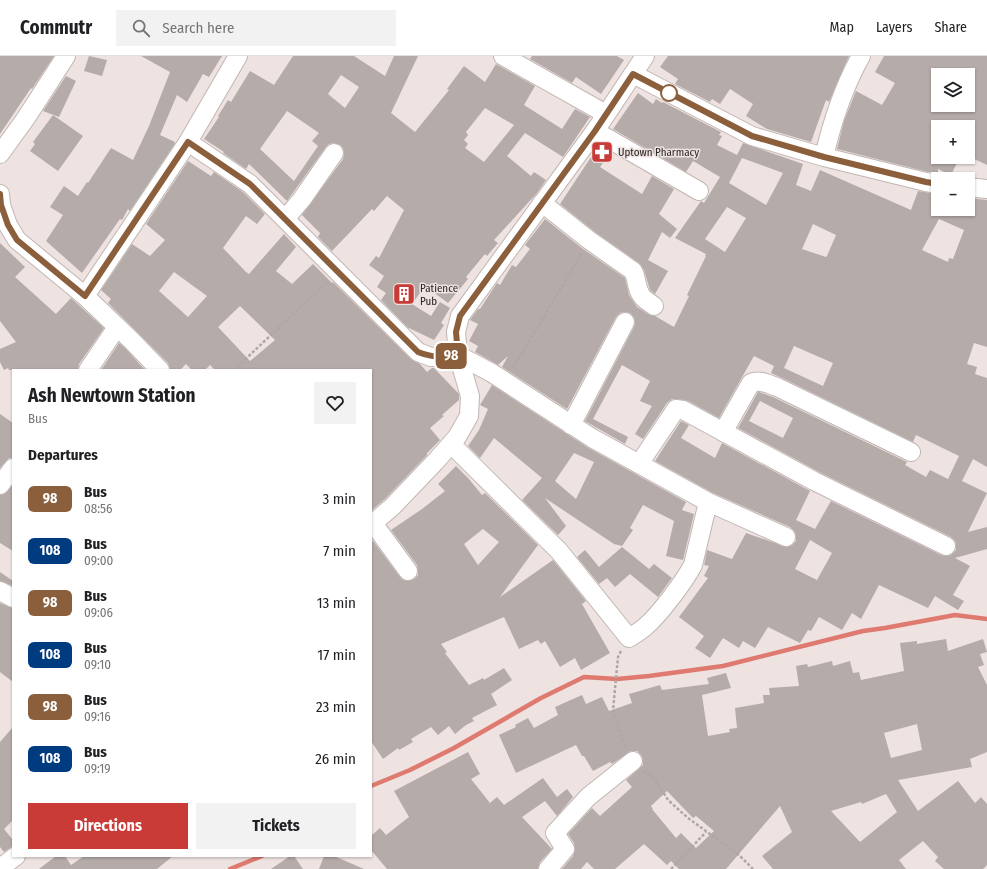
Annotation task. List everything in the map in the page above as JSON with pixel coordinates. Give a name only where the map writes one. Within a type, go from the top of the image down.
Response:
[{"type":"street","points":[[0,154],[26,118],[66,56]]},
{"type":"street","points":[[85,296],[188,142],[238,56]]},
{"type":"street","points":[[503,56],[606,114]]},
{"type":"street","points":[[408,571],[372,524],[392,507],[451,444],[457,437],[469,416],[470,396],[458,355],[456,332],[460,316],[595,131],[645,56]]},
{"type":"street","points":[[824,157],[840,99],[861,56]]},
{"type":"street","points":[[633,74],[752,136],[824,157],[931,183]]},
{"type":"street","points":[[595,131],[699,191]]},
{"type":"street","points":[[188,142],[250,184],[286,218],[418,352],[431,357],[440,358],[458,355],[500,379],[592,438],[708,502],[786,537]]},
{"type":"street","points":[[286,218],[302,199],[334,153]]},
{"type":"street","points":[[975,188],[987,189]]},
{"type":"street","points":[[0,202],[8,225],[17,240],[85,296],[159,369]]},
{"type":"street","points":[[542,203],[589,240],[633,271],[640,293],[643,298],[654,306]]},
{"type":"street","points":[[571,425],[625,322]]},
{"type":"street","points":[[89,369],[118,327]]},
{"type":"street","points":[[723,432],[751,383],[761,381],[777,387],[911,452]]},
{"type":"street","points":[[639,464],[676,409],[683,410],[814,481],[946,546]]},
{"type":"street","points":[[451,444],[559,551],[629,638],[645,627],[688,575],[693,565],[708,502]]},
{"type":"street","points":[[0,485],[12,469]]},
{"type":"street","points":[[0,591],[12,597]]},
{"type":"street","points":[[548,869],[565,849],[555,833],[588,797],[633,761]]},
{"type":"path","points":[[500,379],[506,372],[514,367],[589,240]]},
{"type":"path","points":[[235,369],[339,271]]},
{"type":"path","points":[[618,657],[613,710],[624,745],[633,761],[656,781],[668,800],[706,832],[739,855],[753,869]]},
{"type":"path","points":[[671,869],[706,832]]},
{"type":"building","points":[[0,56],[54,56],[0,134]]},
{"type":"building","points":[[89,56],[107,60],[102,76],[84,71]]},
{"type":"building","points":[[141,56],[222,56],[209,77],[203,74],[187,102],[177,95],[160,135],[175,142],[174,145],[130,211],[128,209],[122,220],[120,219],[82,273],[46,241],[63,215],[50,207],[64,186],[78,196],[111,148],[133,160],[149,126],[170,72]]},
{"type":"building","points":[[293,56],[354,56],[385,76],[394,56],[418,56],[391,113],[415,132],[449,90],[447,89],[464,66],[485,82],[496,64],[535,86],[524,105],[562,129],[575,109],[590,117],[563,157],[525,133],[507,156],[531,176],[534,172],[546,180],[537,193],[494,240],[498,243],[487,256],[485,254],[466,277],[468,279],[448,303],[425,286],[412,304],[431,316],[440,302],[450,308],[441,323],[444,325],[434,340],[407,327],[381,300],[386,293],[377,287],[384,276],[369,265],[376,256],[379,258],[404,210],[387,196],[374,211],[372,209],[332,251],[318,237],[320,233],[302,215],[343,159],[343,148],[340,145],[334,143],[329,144],[326,147],[287,201],[249,164],[246,169],[204,139],[219,117],[218,116],[228,100],[231,102],[250,71],[274,85]],"holes":[[[341,75],[359,87],[345,108],[328,94]],[[485,108],[514,125],[484,162],[465,148],[468,144],[464,140],[468,135],[466,132]],[[287,111],[319,133],[312,141],[318,146],[294,181],[260,149]]]},
{"type":"building","points":[[532,56],[617,56],[624,60],[601,94],[576,77],[572,83],[530,59]]},
{"type":"building","points":[[668,56],[849,56],[829,102],[826,100],[811,142],[767,129],[746,116],[753,104],[730,89],[720,104],[712,99],[710,102],[675,84],[678,79],[660,67]]},
{"type":"building","points":[[884,56],[987,56],[987,165],[975,159],[975,120],[931,120],[931,164],[956,164],[952,172],[944,172],[938,169],[938,172],[928,172],[837,149],[844,121],[856,91],[882,105],[895,83],[875,72]]},
{"type":"building","points":[[66,76],[76,81],[59,117],[43,111]]},
{"type":"building","points":[[638,93],[653,104],[656,99],[721,132],[719,135],[722,136],[717,145],[737,155],[743,143],[803,164],[796,185],[811,191],[820,170],[911,210],[918,191],[931,193],[931,216],[975,216],[975,199],[987,200],[987,347],[974,343],[967,364],[977,367],[975,374],[987,378],[987,467],[973,459],[962,481],[987,493],[968,532],[987,527],[987,549],[955,558],[970,566],[953,595],[964,601],[958,610],[935,596],[928,608],[879,585],[861,619],[852,613],[842,630],[819,617],[811,631],[808,630],[800,643],[768,627],[755,648],[743,641],[739,648],[723,638],[710,658],[695,648],[704,636],[679,617],[708,578],[704,576],[709,566],[704,565],[707,550],[732,559],[746,533],[787,547],[796,541],[796,536],[790,527],[713,493],[655,461],[681,421],[689,425],[681,438],[715,458],[722,443],[810,491],[796,520],[815,529],[831,501],[941,555],[946,556],[951,555],[956,550],[955,541],[951,537],[819,472],[738,428],[759,392],[773,397],[907,462],[905,465],[926,477],[930,470],[948,479],[959,456],[916,435],[913,442],[771,373],[774,366],[754,356],[719,418],[688,401],[672,399],[667,403],[643,439],[635,434],[652,406],[640,401],[650,381],[622,365],[593,419],[628,437],[625,444],[585,421],[634,327],[634,317],[630,313],[620,313],[616,317],[567,409],[502,367],[508,356],[498,365],[475,352],[478,346],[469,341],[478,324],[470,320],[478,309],[480,309],[497,283],[500,285],[512,265],[516,267],[530,249],[525,245],[545,219],[583,249],[625,278],[629,295],[637,307],[674,327],[689,296],[687,295],[706,256],[706,254],[675,238],[701,201],[704,203],[720,177],[693,161],[686,172],[613,129]],"holes":[[[742,158],[783,173],[766,205],[729,183]],[[727,207],[746,218],[725,252],[705,239]],[[939,219],[964,230],[953,259],[949,258],[948,262],[922,250]],[[813,224],[836,235],[826,257],[802,249]],[[794,346],[833,363],[823,386],[784,368]],[[760,401],[793,418],[783,438],[749,421]],[[810,540],[832,553],[817,580],[795,569]]]},
{"type":"building","points":[[53,115],[83,136],[58,171],[30,151],[35,144],[33,142]]},
{"type":"building","points":[[599,145],[611,152],[600,167],[642,194],[652,176],[674,189],[659,214],[677,229],[670,238],[662,232],[648,260],[668,271],[655,294],[650,290],[644,270],[639,263],[595,232],[560,204]]},
{"type":"building","points":[[188,161],[211,176],[214,172],[243,192],[265,214],[257,224],[246,216],[223,248],[246,272],[249,274],[284,234],[296,247],[276,271],[292,284],[313,264],[411,359],[420,364],[427,372],[434,368],[459,394],[459,400],[430,428],[440,440],[385,499],[372,510],[372,369],[214,369],[210,365],[206,369],[191,369],[186,364],[181,369],[170,369],[168,363],[108,303],[111,299],[101,290],[132,244],[150,256],[165,240],[146,224]],"holes":[[[174,272],[207,296],[188,317],[159,291]],[[240,306],[275,340],[250,361],[218,327]]]},
{"type":"building","points":[[0,243],[25,267],[15,277],[56,314],[71,298],[104,328],[79,364],[78,369],[9,370],[8,368],[4,370],[0,362],[0,349],[16,342],[0,321]]},
{"type":"building","points":[[119,343],[144,369],[102,369]]},
{"type":"building","points":[[492,385],[587,447],[686,502],[682,510],[694,514],[683,560],[666,556],[674,521],[643,505],[630,528],[633,530],[622,546],[614,544],[545,498],[566,526],[558,535],[522,500],[542,478],[494,438],[480,458],[468,446],[479,430],[488,409],[480,405]],"holes":[[[574,453],[594,462],[576,499],[555,481]]]},
{"type":"building","points":[[0,414],[12,422],[12,458],[9,458],[0,468]]},
{"type":"building","points":[[456,466],[482,495],[485,493],[538,545],[500,597],[553,560],[586,601],[582,604],[610,653],[581,670],[575,658],[560,667],[545,641],[541,644],[538,640],[519,649],[504,617],[441,644],[447,652],[445,653],[469,685],[483,678],[484,680],[504,668],[512,680],[491,694],[497,705],[472,718],[474,721],[466,725],[455,734],[449,726],[438,735],[431,727],[411,739],[413,742],[399,750],[398,748],[383,759],[372,742],[372,542],[403,580],[409,581],[414,579],[418,575],[417,565],[391,530],[445,491],[438,484]],"holes":[[[483,529],[499,542],[478,565],[464,544]]]},
{"type":"building","points":[[12,486],[12,550],[0,543],[0,495],[4,494]]},
{"type":"building","points":[[622,547],[649,569],[654,564],[672,578],[658,597],[630,574],[615,587],[607,578],[599,584],[577,557],[585,550],[599,567]]},
{"type":"building","points":[[0,572],[12,580],[12,586],[0,581]]},
{"type":"building","points":[[0,603],[12,608],[12,681],[0,672]]},
{"type":"building","points":[[946,639],[948,651],[983,639],[987,652],[980,654],[984,665],[978,667],[987,685],[987,752],[970,759],[972,767],[898,780],[918,811],[958,781],[975,803],[981,797],[987,804],[987,865],[983,869],[944,869],[935,861],[938,857],[923,841],[899,860],[906,869],[773,869],[762,856],[792,832],[780,806],[726,869],[679,869],[671,861],[667,865],[644,844],[615,869],[594,869],[587,862],[581,869],[562,869],[573,856],[575,850],[574,843],[568,834],[592,808],[600,816],[632,787],[626,780],[643,765],[641,755],[637,751],[631,751],[612,764],[610,762],[593,771],[576,745],[516,773],[499,735],[516,727],[515,725],[528,718],[534,728],[558,715],[555,707],[582,695],[586,704],[602,697],[609,711],[632,703],[629,694],[660,685],[662,690],[709,684],[707,678],[726,673],[731,688],[702,695],[708,736],[730,732],[729,729],[737,728],[735,708],[764,703],[763,695],[770,695],[769,688],[799,686],[796,666],[807,664],[808,667],[832,661],[833,666],[850,661],[853,673],[859,672],[861,680],[904,671],[900,643],[917,641],[917,644]],"holes":[[[917,724],[922,750],[891,758],[884,733]],[[667,791],[693,818],[696,816],[714,831],[696,848],[681,833],[676,838],[651,806]],[[886,794],[897,812],[860,842],[831,811],[861,802],[862,804]]]},
{"type":"building","points":[[12,728],[12,821],[4,829],[12,839],[12,847],[4,852],[0,847],[0,742]]},
{"type":"building","points":[[468,752],[480,774],[471,779],[490,803],[497,797],[504,805],[543,778],[557,797],[567,789],[573,797],[557,816],[545,801],[522,817],[552,849],[540,862],[538,869],[387,869],[372,851],[372,835],[380,828],[386,835],[409,817],[394,791]]},
{"type":"building","points":[[55,857],[66,857],[71,865],[83,857],[172,857],[157,869],[39,869]]},
{"type":"building","points":[[289,857],[295,857],[303,869],[271,869]]},
{"type":"building","points":[[324,857],[336,857],[364,869],[319,869]]},
{"type":"waterway","points":[[372,786],[410,770],[454,748],[541,698],[584,677],[617,679],[723,666],[863,631],[955,615],[987,619]]},
{"type":"waterway","points":[[230,869],[260,857]]},
{"type":"bus line","name":"98","points":[[0,194],[1,205],[8,225],[17,240],[85,296],[188,142],[250,184],[339,271],[418,352],[431,357],[440,358],[458,355],[456,332],[460,316],[595,131],[633,74],[752,136],[824,157],[931,183]]},
{"type":"place","name":"Uptown Pharmacy","points":[[602,152]]},
{"type":"place","name":"Patience Pub","points":[[404,294]]}]
